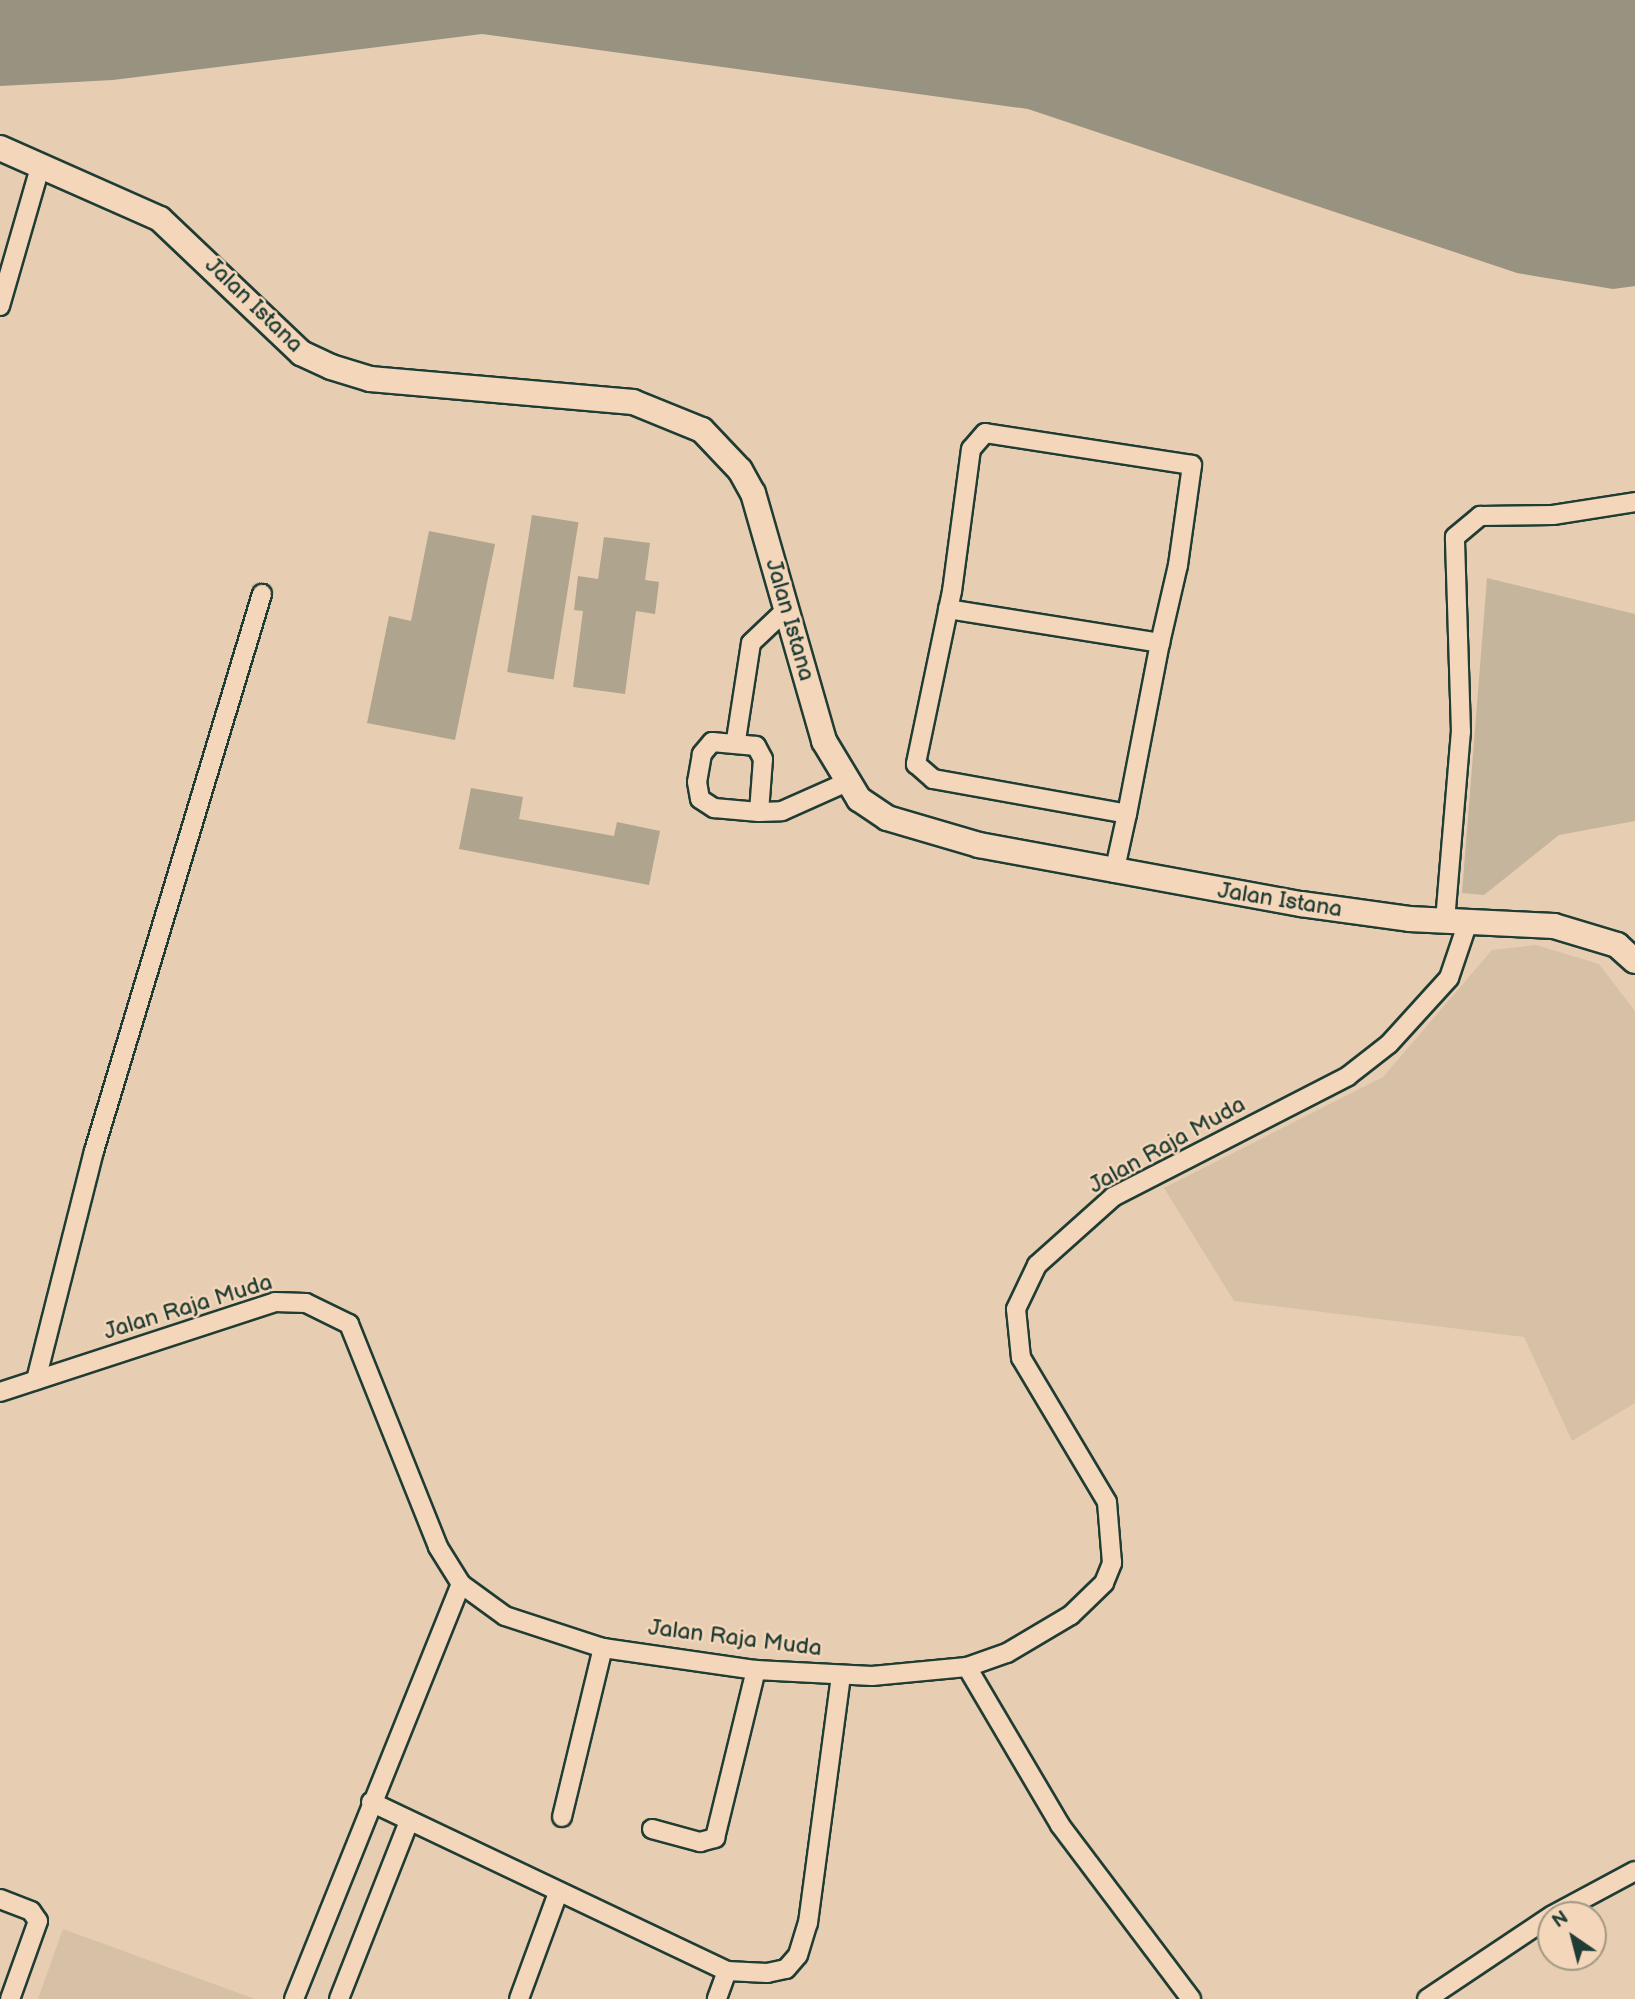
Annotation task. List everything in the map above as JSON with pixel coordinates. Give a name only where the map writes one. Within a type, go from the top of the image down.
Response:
[{"type":"street","name":"Jalan Istana","points":[[0,148],[160,219],[301,353],[331,367],[370,379],[623,400],[702,430],[740,470],[753,493],[824,741],[859,799],[887,818],[979,845],[1114,873],[1456,921],[1511,920],[1592,935],[1635,961]]},
{"type":"street","points":[[0,306],[40,167]]},
{"type":"street","points":[[1114,873],[1126,814],[1160,643],[1192,465],[985,433],[971,449],[948,609],[916,764],[933,779],[1126,814]]},
{"type":"street","name":"Jalan Raja Muda","points":[[0,1391],[275,1302],[329,1312],[349,1324],[362,1346],[438,1547],[461,1584],[505,1616],[603,1648],[756,1670],[841,1675],[967,1667],[1007,1653],[1071,1615],[1104,1584],[1112,1563],[1107,1502],[1021,1358],[1016,1309],[1037,1265],[1113,1198],[1348,1076],[1389,1044],[1449,978],[1456,921],[1461,732],[1455,537],[1480,516],[1553,515],[1635,502]]},
{"type":"street","points":[[36,1380],[94,1151],[262,594]]},
{"type":"street","points":[[736,740],[751,643],[787,609]]},
{"type":"street","points":[[948,609],[1160,643]]},
{"type":"street","points":[[759,812],[763,759],[755,746],[736,740],[712,742],[702,754],[700,799],[714,808],[759,812],[782,811],[847,782]]},
{"type":"street","points":[[294,1999],[371,1802],[461,1584]]},
{"type":"street","points":[[562,1817],[603,1648]]},
{"type":"street","points":[[967,1667],[1060,1825],[1191,1999]]},
{"type":"street","points":[[652,1829],[701,1842],[715,1838],[756,1670]]},
{"type":"street","points":[[371,1802],[727,1971],[767,1973],[786,1969],[798,1955],[808,1923],[841,1675]]},
{"type":"street","points":[[340,1999],[409,1821]]},
{"type":"street","points":[[1580,1901],[1635,1871]]},
{"type":"street","points":[[519,1999],[558,1893]]},
{"type":"street","points":[[0,1899],[31,1911],[38,1921],[10,1999]]},
{"type":"street","points":[[1427,1999],[1537,1926]]},
{"type":"street","points":[[717,1999],[727,1971]]},
{"type":"shaded area","points":[[0,0],[1635,0],[1635,286],[1613,289],[1517,273],[1028,109],[482,34],[113,80],[0,86]]},
{"type":"shaded area","points":[[1487,578],[1635,614],[1635,821],[1559,835],[1484,895],[1462,893]]},
{"type":"shaded area","points":[[1536,945],[1599,964],[1635,1011],[1635,1403],[1572,1441],[1524,1337],[1234,1301],[1164,1188],[1383,1077],[1492,950]]},
{"type":"shaded area","points":[[63,1929],[255,1999],[38,1999]]},
{"type":"building","points":[[532,515],[578,522],[554,679],[507,672]]},
{"type":"building","points":[[429,531],[495,544],[455,740],[367,723],[389,616],[411,621]]},
{"type":"building","points":[[604,537],[650,543],[645,580],[659,582],[655,614],[636,611],[625,694],[573,687],[583,611],[574,610],[578,576],[598,579]]},
{"type":"building","points":[[471,788],[523,797],[519,819],[614,836],[617,822],[660,831],[649,885],[459,849]]}]
